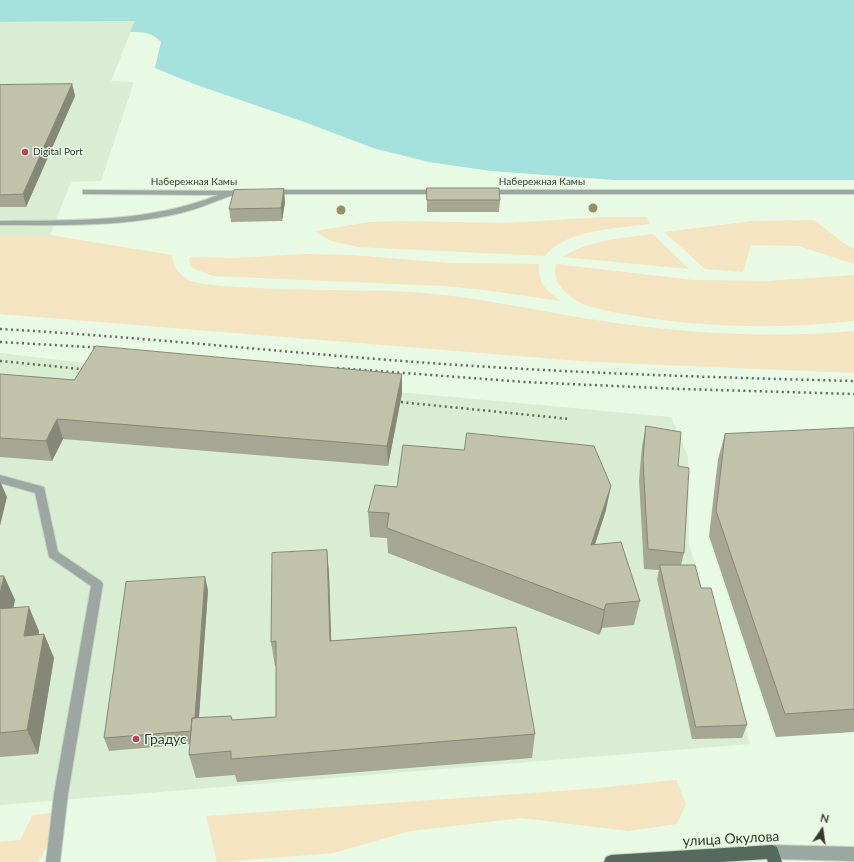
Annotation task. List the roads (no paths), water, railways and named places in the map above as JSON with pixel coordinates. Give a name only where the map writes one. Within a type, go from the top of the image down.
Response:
[{"type":"main road","name":"улица Окулова","points":[[610,862],[774,857]]},
{"type":"street","name":"Набережная Камы","points":[[86,192],[452,192]]},
{"type":"street","points":[[0,223],[114,222],[147,218],[178,212],[207,204],[231,192]]},
{"type":"street","name":"Набережная Камы","points":[[476,192],[854,192]]},
{"type":"street","points":[[0,479],[40,490],[53,554],[97,584],[61,794],[53,862]]},
{"type":"street","name":"улица Окулова","points":[[774,857],[854,854]]},
{"type":"water","points":[[0,0],[854,0],[854,180],[614,180],[491,171],[429,162],[376,149],[307,123],[194,84],[155,68],[161,42],[154,36],[147,33],[130,32],[135,21],[0,22]]},
{"type":"railway","points":[[0,329],[94,335],[437,364],[675,376],[854,381]]},
{"type":"railway","points":[[0,342],[106,348]]},
{"type":"railway","points":[[0,361],[92,370]]},
{"type":"railway","points":[[337,368],[525,382],[682,389],[854,394]]},
{"type":"railway","points":[[390,401],[570,419]]},
{"type":"place","name":"Digital Port","points":[[25,152]]},
{"type":"place","name":"Градус","points":[[136,739]]}]
